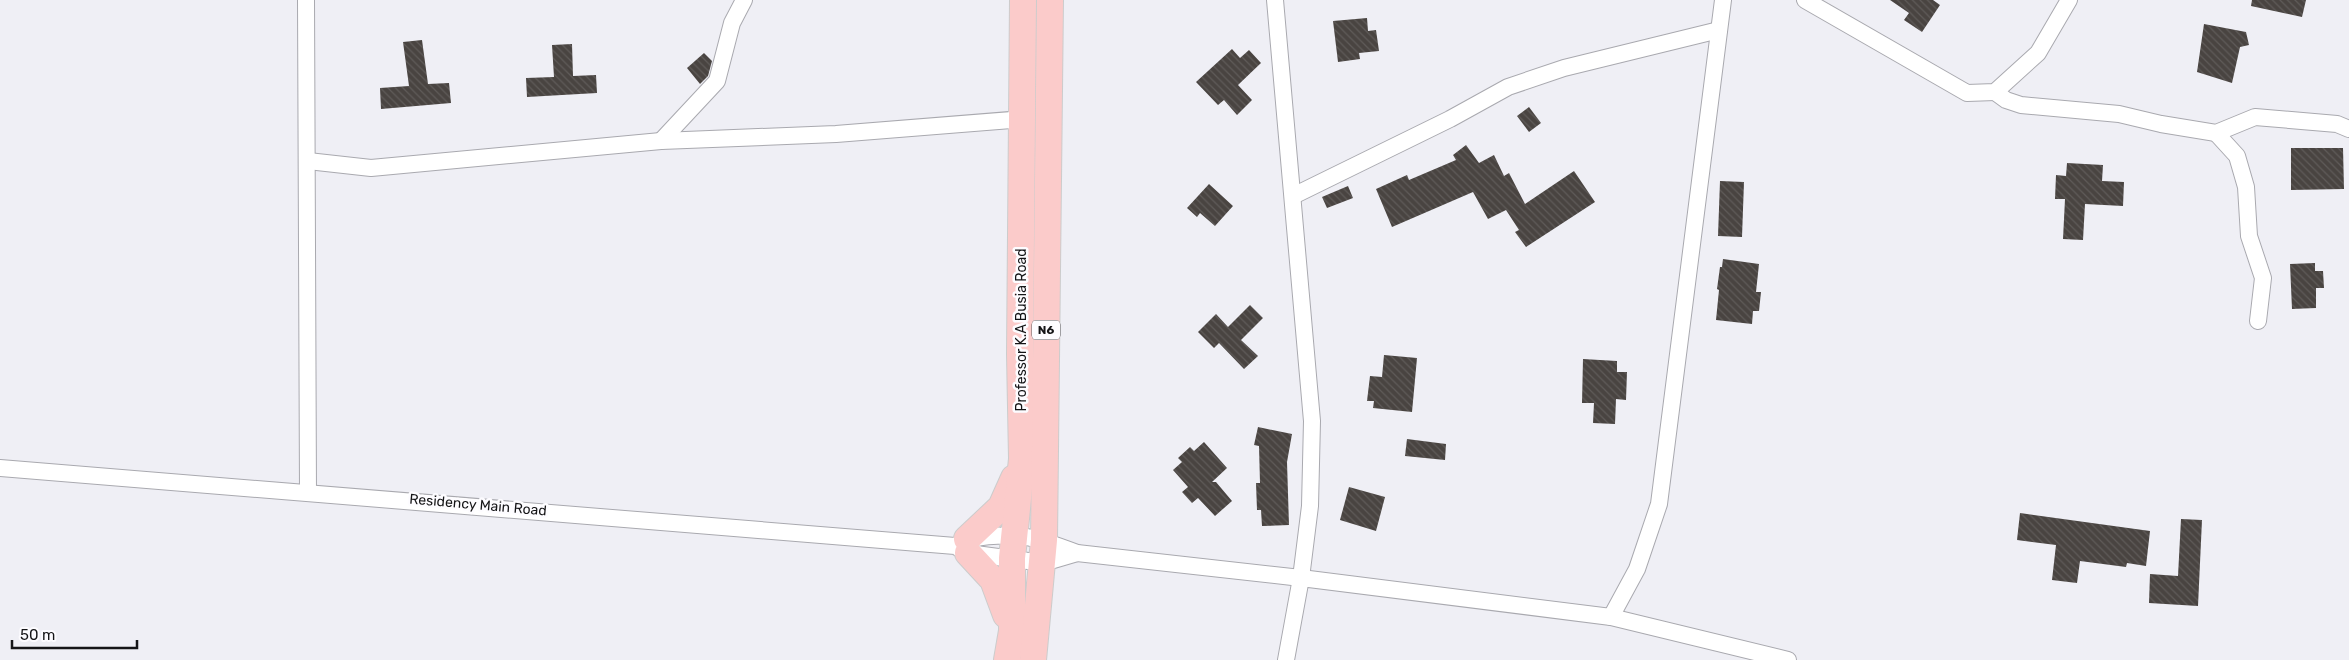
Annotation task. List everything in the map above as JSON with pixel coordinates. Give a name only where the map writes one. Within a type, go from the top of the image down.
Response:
[{"type":"main road","name":"Professor K.A Busia Road","points":[[1007,660],[1012,631],[1014,546],[1022,459],[1021,212],[1023,0]]},
{"type":"main road","name":"Professor K.A Busia Road","points":[[1033,660],[1043,551],[1050,0]]},
{"type":"main road","points":[[1012,631],[1000,592],[993,580],[963,546],[1001,507],[1022,459]]},
{"type":"street","points":[[306,0],[308,492]]},
{"type":"street","points":[[661,141],[717,81],[732,23],[744,0]]},
{"type":"street","points":[[1275,0],[1312,421],[1310,506],[1301,578],[1286,660]]},
{"type":"street","points":[[1612,617],[1637,569],[1659,504],[1723,0]]},
{"type":"street","points":[[1805,0],[1967,93],[1995,92],[2006,100],[2021,105],[2119,114],[2161,124],[2216,133],[2255,117],[2337,124],[2349,129]]},
{"type":"street","points":[[1995,92],[2038,54],[2069,0]]},
{"type":"street","points":[[1292,196],[1450,119],[1508,87],[1564,68],[1719,30]]},
{"type":"street","points":[[308,162],[372,168],[661,141],[836,134],[1023,119]]},
{"type":"street","points":[[2216,133],[2237,156],[2246,187],[2249,236],[2263,278],[2258,321]]},
{"type":"street","name":"Residency Main Road","points":[[0,468],[963,546]]},
{"type":"street","points":[[963,546],[1014,546],[1043,551]]},
{"type":"street","points":[[963,546],[1014,546],[1043,551],[1078,553],[1301,578],[1612,617],[1788,660]]},
{"type":"building","points":[[1890,0],[1933,0],[1940,5],[1922,32],[1904,20],[1909,13]]},
{"type":"building","points":[[2252,0],[2306,0],[2302,17],[2251,6]]},
{"type":"building","points":[[1367,18],[1368,31],[1376,30],[1379,51],[1359,53],[1360,59],[1338,62],[1333,21]]},
{"type":"building","points":[[2204,24],[2246,32],[2249,45],[2240,47],[2232,83],[2197,72]]},
{"type":"building","points":[[422,40],[428,84],[449,83],[451,103],[381,109],[380,88],[409,86],[403,42]]},
{"type":"building","points":[[572,44],[573,76],[596,75],[597,93],[527,97],[526,78],[554,77],[552,45]]},
{"type":"building","points":[[1232,49],[1240,58],[1249,50],[1261,63],[1238,85],[1252,100],[1237,115],[1224,100],[1218,105],[1196,82]]},
{"type":"building","points":[[704,53],[712,61],[708,76],[700,84],[687,68]]},
{"type":"building","points":[[1529,107],[1541,123],[1529,132],[1517,116]]},
{"type":"building","points":[[1466,145],[1479,163],[1494,155],[1504,176],[1509,173],[1525,204],[1574,171],[1595,202],[1526,247],[1515,232],[1519,230],[1506,210],[1488,219],[1473,192],[1392,227],[1376,189],[1407,175],[1409,180],[1456,160],[1453,155]]},
{"type":"building","points":[[2291,148],[2343,148],[2344,189],[2291,190]]},
{"type":"building","points":[[2067,163],[2103,165],[2102,181],[2124,182],[2123,206],[2085,204],[2083,240],[2063,239],[2065,199],[2055,199],[2056,175],[2066,176]]},
{"type":"building","points":[[1720,181],[1744,182],[1742,237],[1718,236]]},
{"type":"building","points":[[1209,184],[1233,206],[1215,226],[1200,213],[1197,217],[1187,208]]},
{"type":"building","points":[[1348,186],[1353,198],[1327,208],[1322,197]]},
{"type":"building","points":[[1723,259],[1759,264],[1756,292],[1761,292],[1759,311],[1753,311],[1752,324],[1716,320],[1719,290],[1717,289]]},
{"type":"building","points":[[2315,263],[2315,271],[2323,271],[2324,288],[2316,288],[2316,308],[2292,309],[2290,264]]},
{"type":"building","points":[[1250,305],[1263,318],[1241,340],[1258,356],[1244,369],[1219,343],[1214,348],[1198,332],[1216,314],[1228,327]]},
{"type":"building","points":[[1384,355],[1417,358],[1412,412],[1373,408],[1374,401],[1367,401],[1370,376],[1382,377]]},
{"type":"building","points":[[1583,359],[1617,361],[1617,372],[1627,372],[1626,400],[1616,399],[1615,424],[1593,423],[1594,403],[1582,403]]},
{"type":"building","points":[[1258,427],[1292,434],[1287,462],[1289,525],[1262,526],[1261,510],[1257,510],[1256,483],[1260,483],[1259,446],[1254,445]]},
{"type":"building","points":[[1407,439],[1446,444],[1445,460],[1405,456]]},
{"type":"building","points":[[1204,442],[1227,468],[1212,482],[1216,482],[1232,501],[1215,516],[1198,498],[1192,503],[1182,492],[1188,487],[1173,470],[1182,462],[1178,458],[1190,447],[1194,451]]},
{"type":"building","points":[[1349,487],[1385,497],[1376,531],[1340,520]]},
{"type":"building","points":[[2020,513],[2150,531],[2146,566],[2127,563],[2126,567],[2080,561],[2077,583],[2052,580],[2056,545],[2017,540]]},
{"type":"building","points":[[2181,519],[2202,520],[2198,606],[2149,603],[2150,574],[2178,576]]}]
